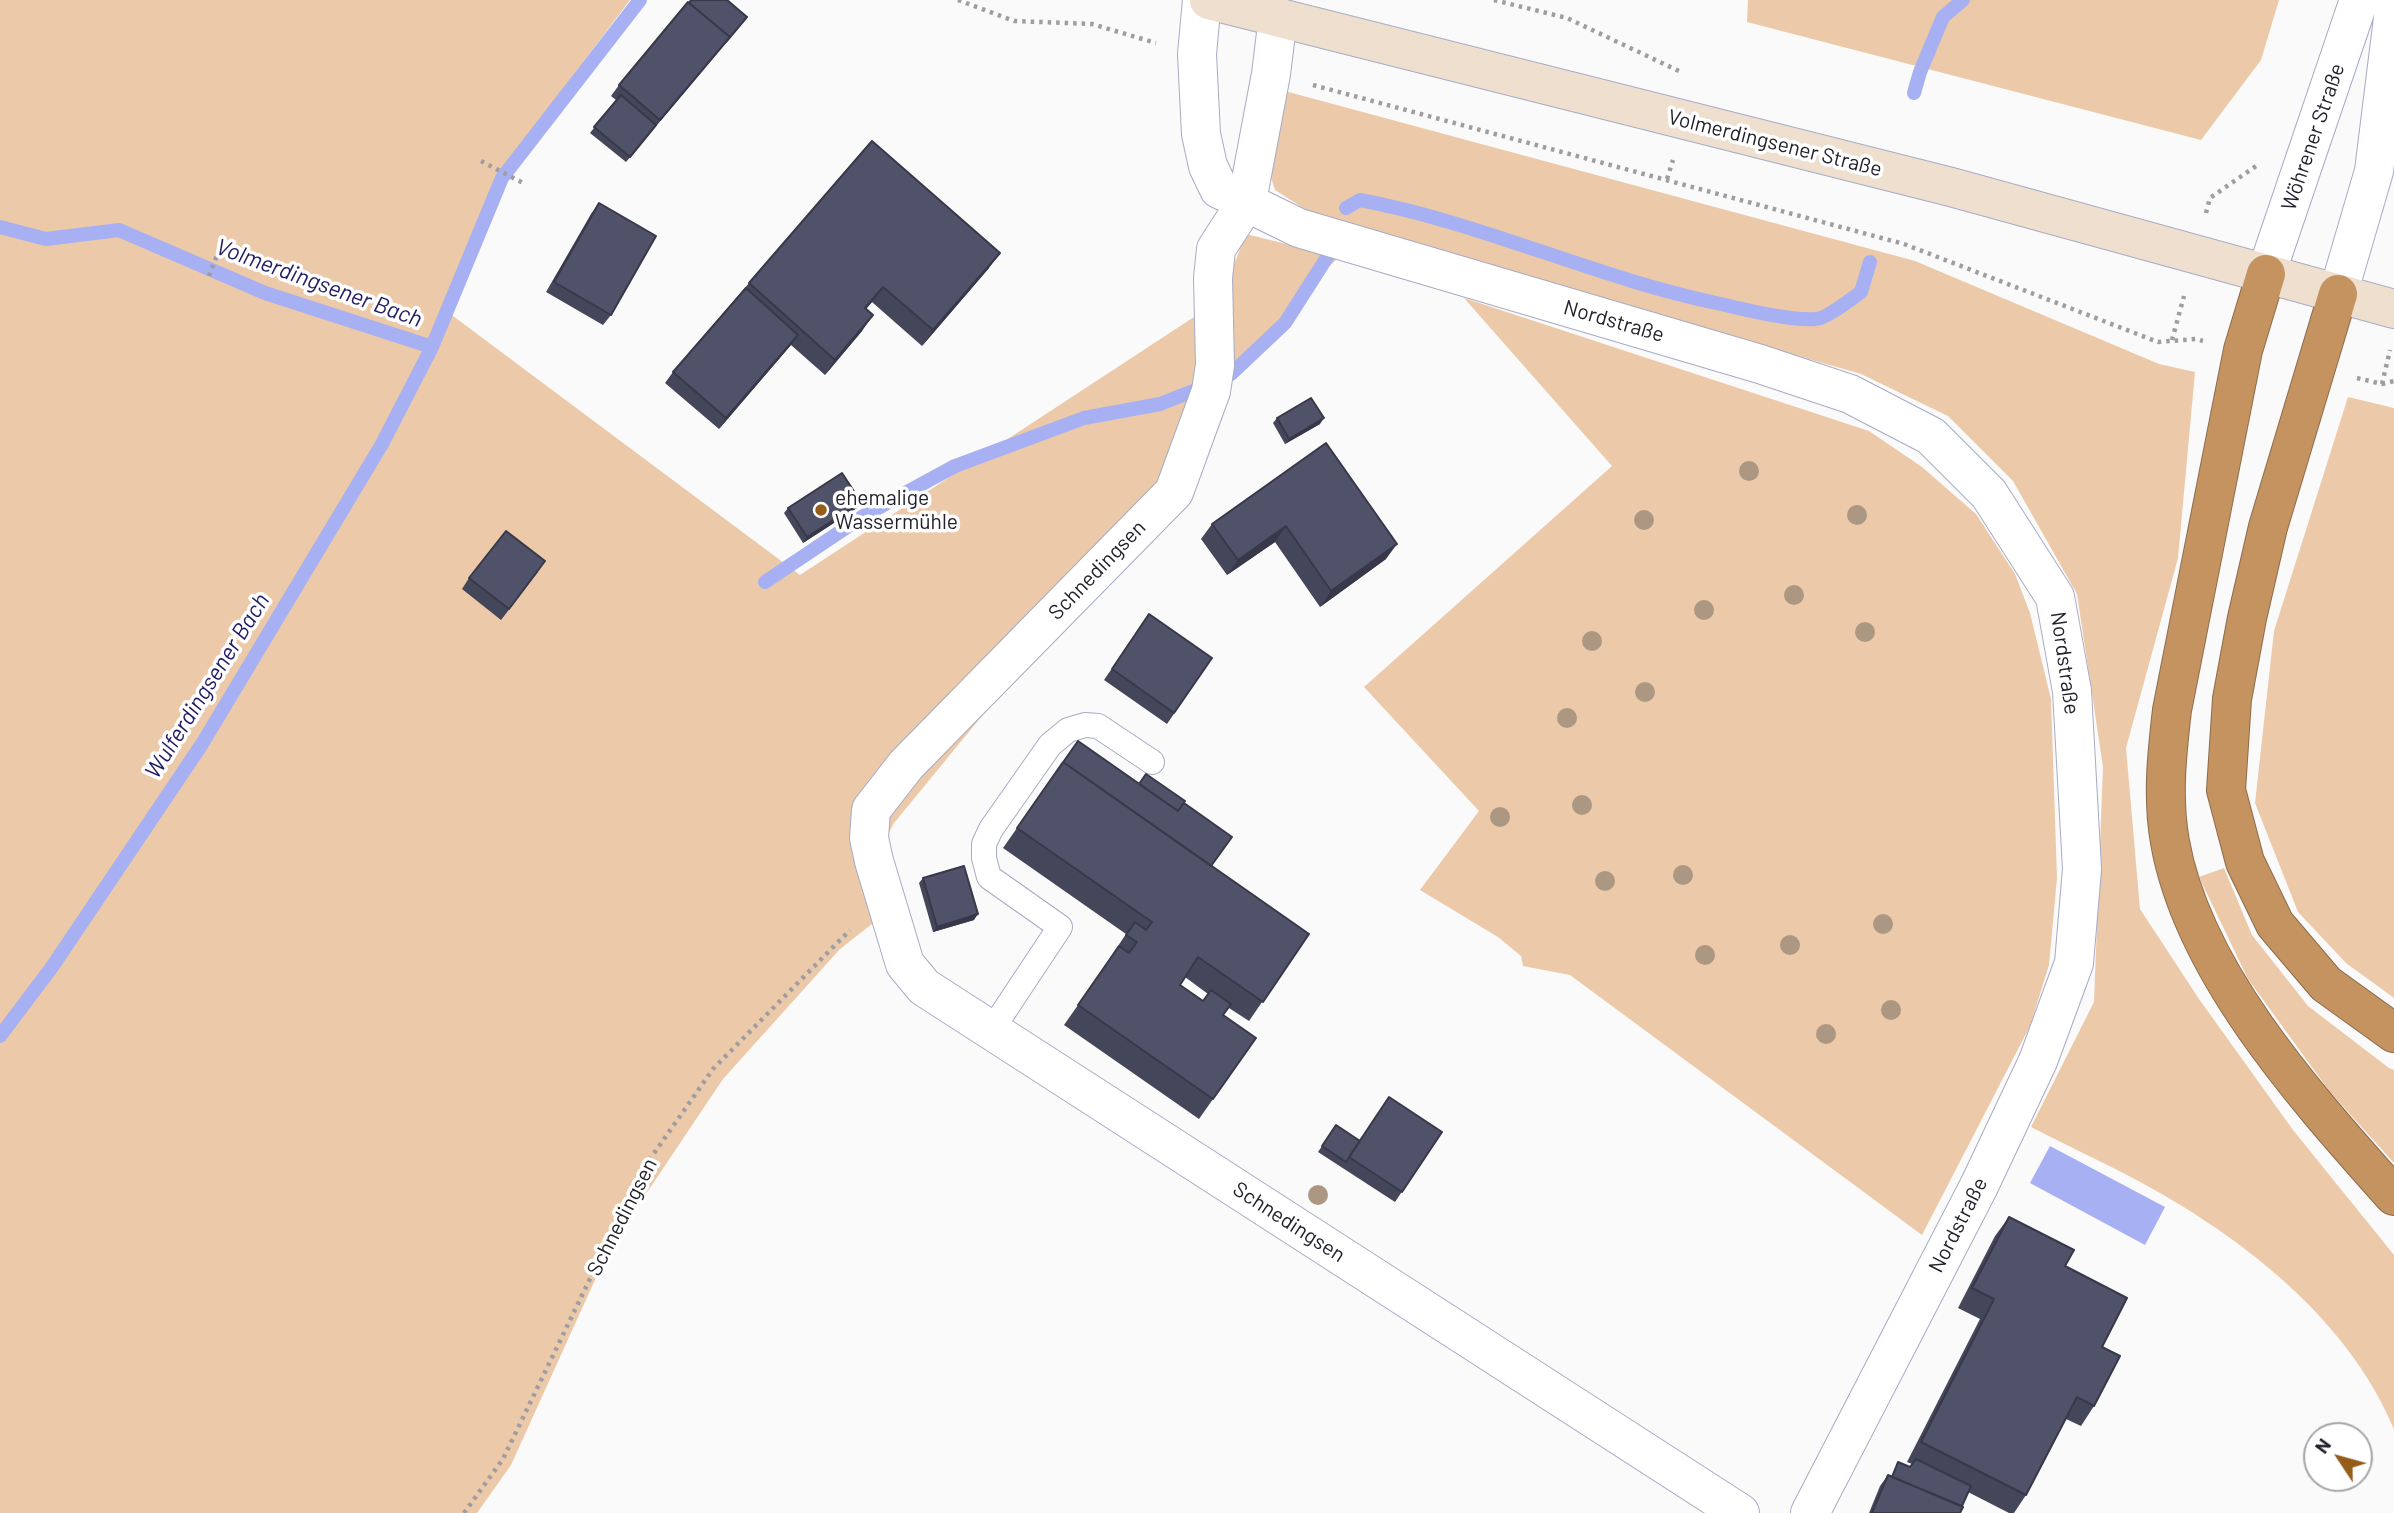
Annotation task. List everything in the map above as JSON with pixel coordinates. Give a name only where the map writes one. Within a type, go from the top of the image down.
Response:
[{"type":"highway","points":[[2266,274],[2243,351],[2172,710],[2165,768],[2170,841],[2182,890],[2229,989],[2314,1106],[2394,1196]]},
{"type":"highway","points":[[2338,294],[2318,369],[2268,527],[2247,618],[2232,699],[2226,790],[2245,862],[2274,924],[2326,984],[2394,1033]]},
{"type":"main road","name":"Volmerdingsener Straße","points":[[1209,0],[1951,187],[2338,294],[2393,327]]},
{"type":"street","name":"Nordstraße","points":[[1202,0],[1197,54],[1201,134],[1208,166],[1219,188],[1299,228],[1760,364],[1850,394],[1931,436],[1989,494],[2055,597],[2072,691],[2082,869],[2074,963],[2038,1061],[1979,1186],[1810,1513]]},
{"type":"street","name":"Wöhrener Straße","points":[[2266,274],[2359,0]]},
{"type":"street","points":[[2338,294],[2374,171],[2394,10]]},
{"type":"street","points":[[1247,201],[1271,74],[1278,17]]},
{"type":"street","name":"Schnedingsen","points":[[1247,201],[1216,248],[1213,278],[1215,365],[1211,391],[1174,492],[906,765],[871,810],[869,838],[905,964],[916,979],[991,1031],[1740,1513]]},
{"type":"lane","points":[[991,1031],[1060,927],[989,877],[984,844],[991,829],[1050,745],[1069,730],[1085,725],[1098,726],[1152,762]]},
{"type":"path","points":[[958,0],[1014,21],[1092,24],[1197,54]]},
{"type":"path","points":[[1271,74],[1904,244],[2158,342],[2196,339],[2243,351]]},
{"type":"path","points":[[2172,340],[2210,198],[2255,167],[2262,157]]},
{"type":"path","points":[[481,161],[523,183]]},
{"type":"path","points":[[209,276],[217,255]]},
{"type":"path","points":[[2382,384],[2393,327]]},
{"type":"path","points":[[2318,369],[2382,384],[2394,381]]},
{"type":"path","name":"Schnedingsen","points":[[464,1513],[503,1459],[643,1169],[713,1069],[885,895]]},
{"type":"shaded area","points":[[0,0],[630,0],[497,176],[445,310],[800,575],[1220,300],[1246,234],[1339,257],[1310,285],[1219,392],[1147,515],[894,823],[875,859],[877,920],[840,949],[723,1079],[609,1249],[511,1465],[477,1513],[0,1513]]},
{"type":"shaded area","points":[[1748,0],[2279,0],[2261,60],[2201,140],[1747,22]]},
{"type":"shaded area","points":[[1281,90],[1915,261],[2159,364],[2195,372],[2178,558],[2126,748],[2140,909],[2199,999],[2293,1130],[2394,1255],[2394,1429],[2377,1393],[2355,1360],[2331,1329],[2274,1272],[2210,1224],[2159,1192],[2031,1127],[2094,1002],[2103,767],[2077,594],[2013,481],[1948,416],[1861,374],[1319,218],[1275,190],[1267,165]]},
{"type":"shaded area","points":[[1464,298],[1869,431],[1922,467],[1976,514],[2015,574],[2030,613],[2051,699],[2057,878],[2049,965],[2030,1026],[1922,1235],[1570,975],[1523,966],[1521,956],[1498,937],[1420,890],[1479,811],[1364,687],[1612,466]]},
{"type":"shaded area","points":[[2348,397],[2394,408],[2394,998],[2346,963],[2298,912],[2255,803],[2274,631]]},
{"type":"shaded area","points":[[2224,868],[2252,935],[2308,1006],[2394,1070],[2394,1163],[2330,1092],[2248,979],[2199,877]]},
{"type":"water","points":[[2050,1146],[2165,1207],[2145,1245],[2030,1183]]},
{"type":"building","points":[[691,0],[727,0],[747,17],[726,42],[730,37],[689,3]]},
{"type":"building","points":[[688,2],[730,37],[660,120],[619,85]]},
{"type":"building","points":[[621,95],[656,125],[630,157],[594,127]]},
{"type":"building","points":[[872,141],[1000,253],[933,330],[883,287],[865,308],[873,315],[835,360],[749,283]]},
{"type":"building","points":[[599,203],[656,236],[611,315],[554,282]]},
{"type":"building","points":[[746,288],[798,335],[726,418],[673,372]]},
{"type":"building","points":[[1311,398],[1324,418],[1289,439],[1277,418]]},
{"type":"building","points":[[1326,443],[1397,544],[1331,591],[1286,526],[1238,560],[1212,524]]},
{"type":"building","name":"ehemalige Wassermühle","points":[[842,473],[861,502],[807,537],[788,508]]},
{"type":"building","points":[[506,531],[545,561],[509,609],[469,578]]},
{"type":"building","points":[[1149,614],[1212,658],[1174,713],[1112,669]]},
{"type":"building","points":[[1078,741],[1178,811],[1184,803],[1232,837],[1211,866],[1063,762]]},
{"type":"building","points":[[1063,762],[1309,934],[1263,1002],[1198,957],[1180,985],[1203,1001],[1211,990],[1231,1004],[1223,1015],[1256,1038],[1213,1099],[1078,1005],[1119,946],[1129,953],[1137,942],[1126,935],[1135,922],[1146,930],[1152,922],[1017,828]]},
{"type":"building","points":[[1146,774],[1185,801],[1178,811],[1139,784]]},
{"type":"building","points":[[964,866],[978,914],[937,927],[923,878]]},
{"type":"building","points":[[1389,1097],[1442,1132],[1402,1192],[1349,1157]]},
{"type":"building","points":[[1336,1125],[1360,1141],[1346,1162],[1322,1146]]},
{"type":"building","points":[[2009,1217],[2074,1250],[2065,1266],[2127,1298],[2102,1347],[2120,1356],[2094,1406],[2077,1397],[2026,1495],[1921,1442],[1994,1299],[1972,1288]]},
{"type":"building","points":[[1916,1459],[1971,1486],[1962,1506],[1892,1477],[1898,1462],[1910,1467]]},
{"type":"building","points":[[1888,1475],[1963,1507],[1960,1513],[1872,1513]]},
{"type":"waterway","name":"Volmerdingsener Bach","points":[[0,227],[46,239],[119,230],[265,293],[432,347],[502,178],[640,0]]},
{"type":"waterway","points":[[1914,93],[1943,17],[1963,0]]},
{"type":"waterway","points":[[1346,208],[1360,200],[1406,210],[1675,293],[1794,318],[1816,319],[1826,316],[1861,292],[1870,262]]},
{"type":"waterway","points":[[1231,374],[1285,323],[1333,248]]},
{"type":"waterway","name":"Wulferdingsener Bach","points":[[0,1036],[52,967],[202,744],[382,444],[432,347]]},
{"type":"waterway","points":[[765,582],[865,515],[955,466],[1084,418],[1160,404],[1196,390]]},
{"type":"place","name":"ehemalige Wassermühle","points":[[821,510]]}]
